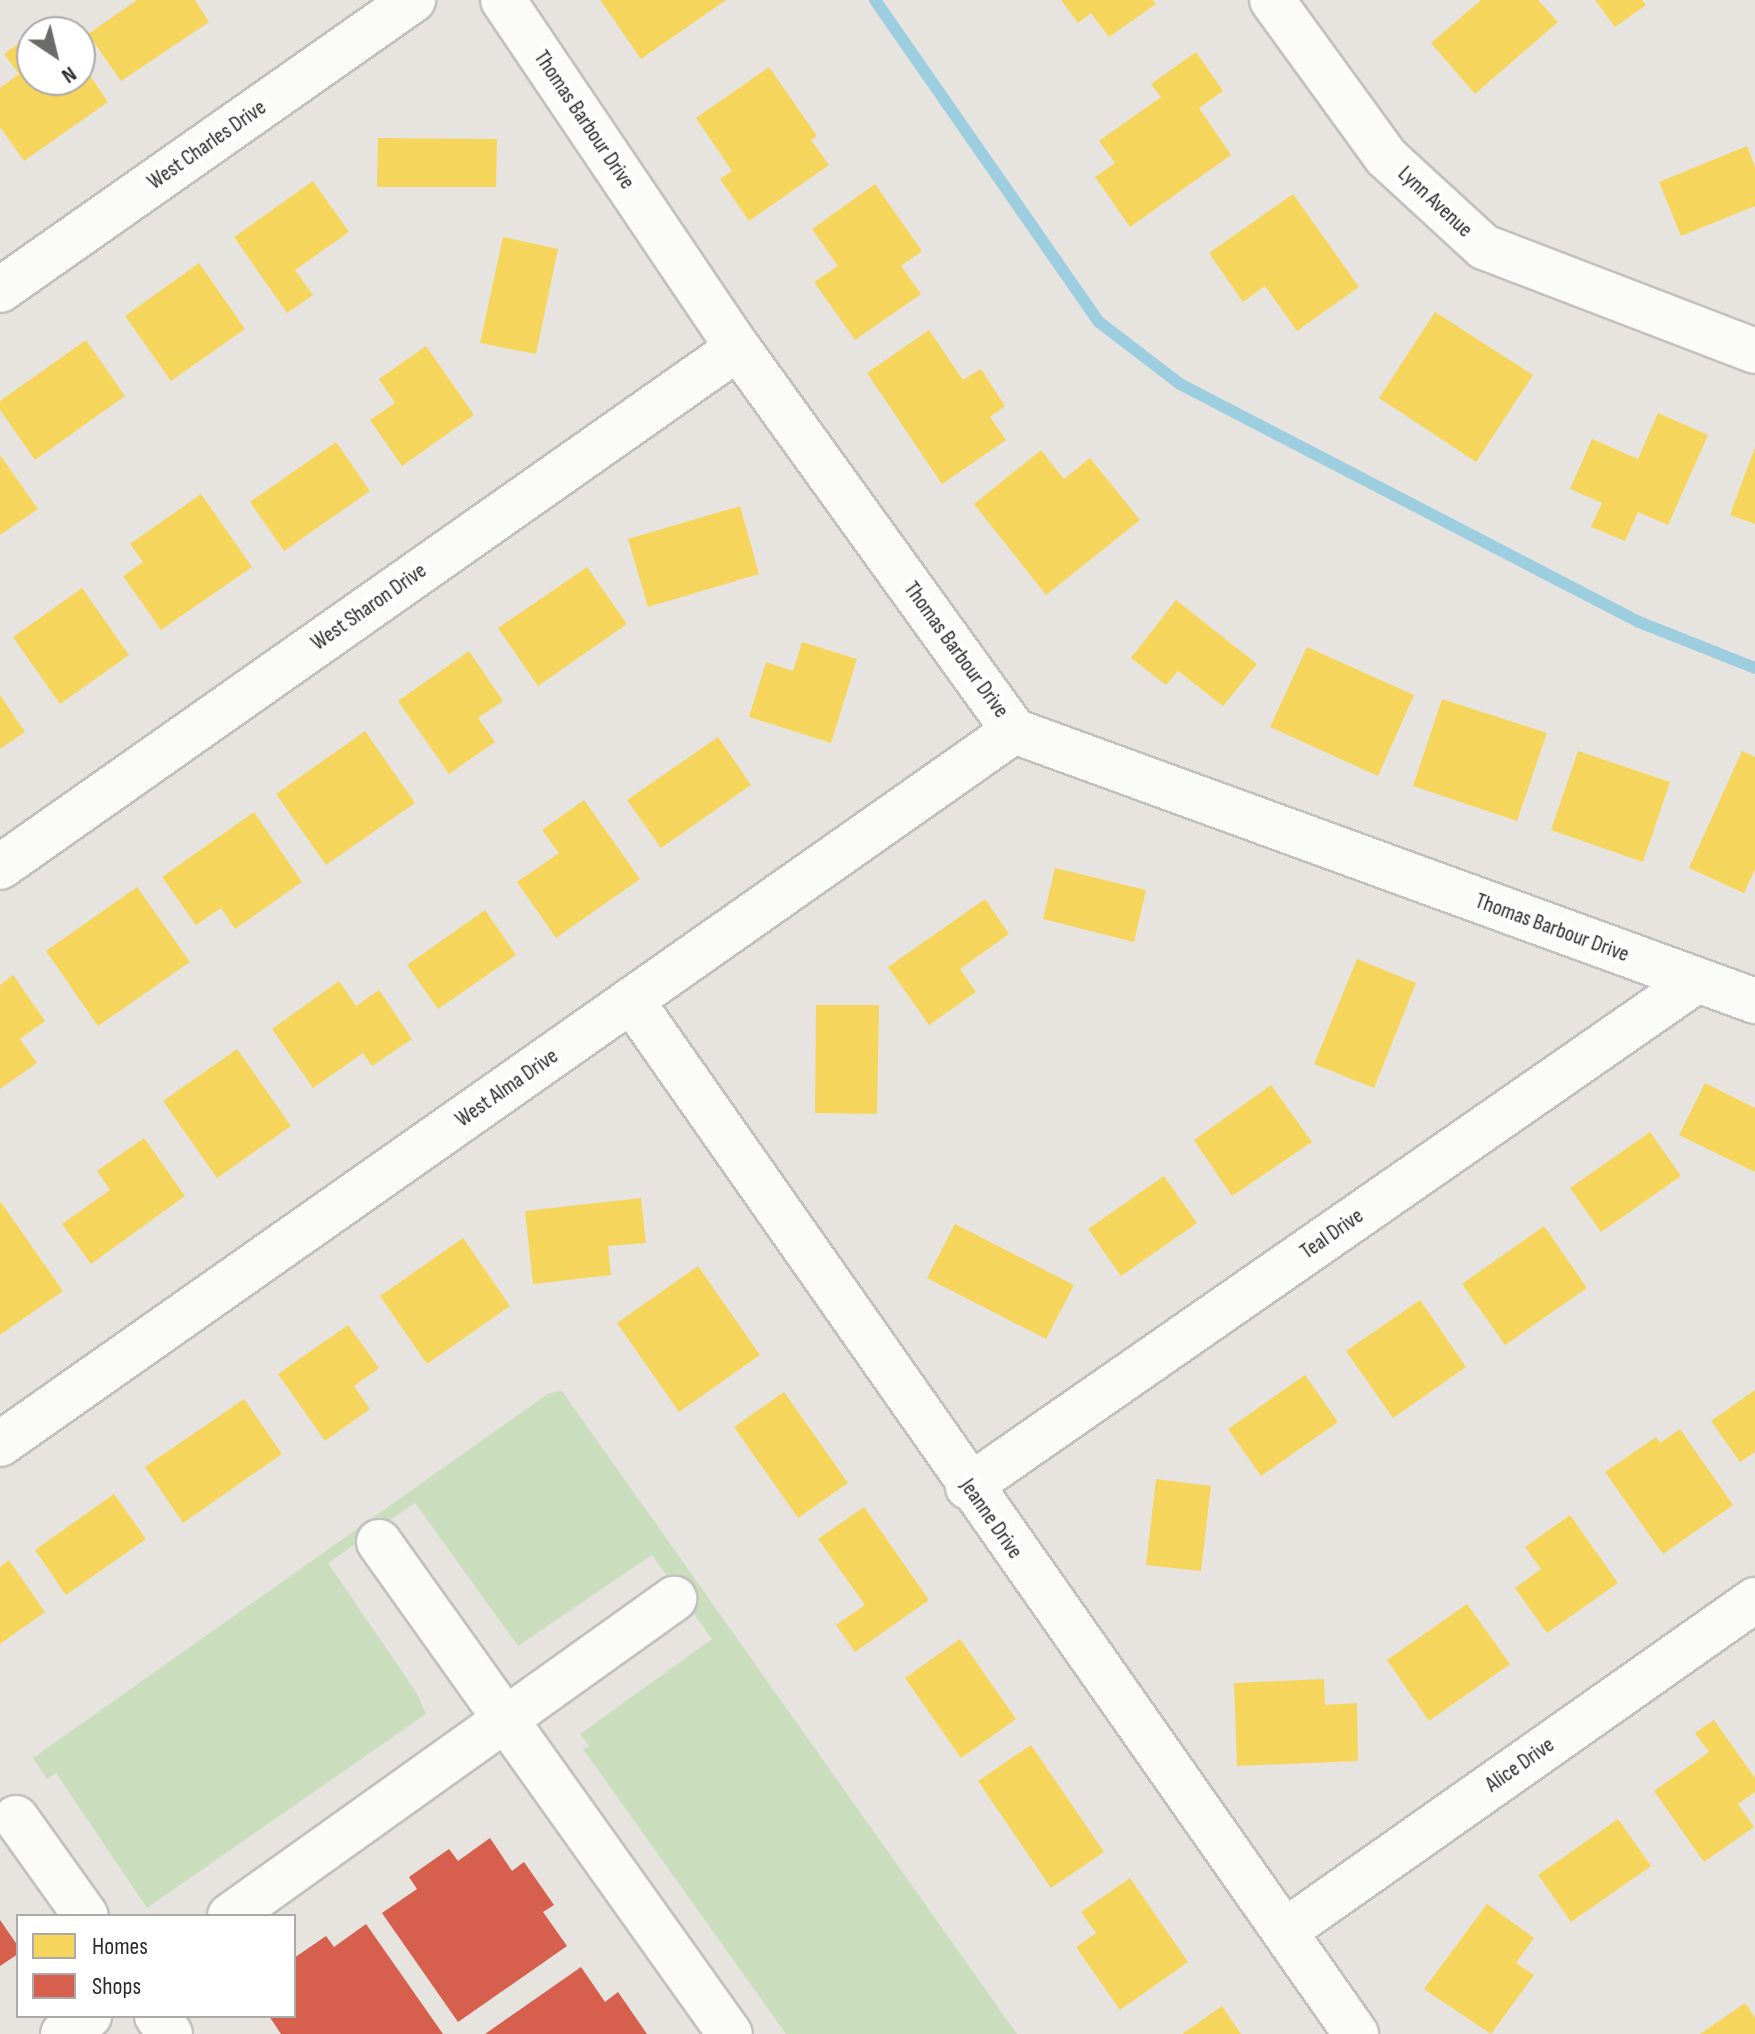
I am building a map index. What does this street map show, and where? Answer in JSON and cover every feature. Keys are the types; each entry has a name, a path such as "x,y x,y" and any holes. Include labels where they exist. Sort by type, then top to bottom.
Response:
{"street":[{"name":"West Charles Drive","path":"0,290 413,0"},
{"name":"Thomas Barbour Drive","path":"503,0 738,348 1014,731 1755,1001"},
{"name":"Lynn Avenue","path":"1285,5 1386,157 1484,247 1745,336"},
{"name":"West Sharon Drive","path":"0,867 738,348"},
{"name":"West Alma Drive","path":"0,1444 1014,731"},
{"name":"Teal Drive","path":"968,1487 1696,981"},
{"name":"Jeanne Drive","path":"631,1000 968,1487 1356,2034"},
{"path":"379,1542 508,1718 730,2034"},
{"path":"233,1914 674,1599"},
{"name":"Alice Drive","path":"1285,1931 1755,1600"},
{"path":"16,1818 85,1914"},
{"path":"63,2034 86,2018"}],"green space":[{"path":"562,1391 1017,2034 786,2034 583,1749 589,1746 580,1734 712,1639 652,1555 518,1646 415,1503 328,1563 416,1692 426,1714 147,1908 56,1773 47,1779 33,1758 549,1393"}],"building: Homes":[{"path":"137,0 195,0 209,22 121,81 96,45 96,28"},
{"path":"600,0 726,0 641,59"},
{"path":"1061,0 1153,0 1156,4 1109,37 1091,13 1078,23"},
{"path":"1481,0 1538,0 1558,22 1475,94 1431,43"},
{"path":"1595,0 1642,0 1646,5 1615,27"},
{"path":"16,45 16,70 4,54"},
{"path":"1196,52 1223,91 1199,108 1231,155 1130,227 1095,177 1115,163 1099,141 1161,97 1151,84"},
{"path":"769,67 817,136 811,140 829,165 749,221 720,179 732,171 696,118"},
{"path":"16,76 16,96 96,96 96,84 108,102 24,161 0,127 0,88"},
{"path":"378,138 497,139 496,187 377,187"},
{"path":"1747,146 1755,167 1755,206 1681,236 1659,182"},
{"path":"313,181 349,232 295,270 313,295 287,313 234,237"},
{"path":"875,184 922,251 901,266 921,294 855,340 814,282 838,266 812,229"},
{"path":"1293,194 1359,287 1297,331 1265,286 1243,302 1209,253"},
{"path":"503,237 558,249 536,354 480,343"},
{"path":"199,263 245,329 171,381 125,316"},
{"path":"1435,312 1533,375 1476,462 1379,398"},
{"path":"929,330 963,380 981,369 1005,406 990,417 1006,440 942,484 867,373"},
{"path":"86,340 125,396 35,460 0,410 0,401"},
{"path":"426,346 474,415 402,466 370,420 395,403 379,379"},
{"path":"1658,413 1708,435 1668,525 1638,512 1625,541 1591,527 1602,503 1570,489 1592,439 1638,459"},
{"path":"336,442 370,491 284,551 250,502"},
{"path":"1755,447 1755,524 1730,515"},
{"path":"1041,450 1064,479 1090,458 1140,520 1046,595 974,504"},
{"path":"0,455 38,509 0,535"},
{"path":"201,494 252,567 161,630 123,576 143,562 130,544"},
{"path":"740,506 759,574 648,607 628,539"},
{"path":"587,567 627,624 538,686 498,628"},
{"path":"82,588 129,655 60,704 13,637"},
{"path":"1176,600 1257,664 1223,706 1178,671 1166,685 1131,658"},
{"path":"802,642 857,659 831,743 749,717 766,662 793,671"},
{"path":"1307,647 1414,695 1378,776 1270,727"},
{"path":"469,651 503,701 478,718 495,742 449,774 398,701"},
{"path":"0,695 25,732 0,749"},
{"path":"1442,699 1547,733 1517,821 1413,786"},
{"path":"365,731 415,803 326,865 276,794"},
{"path":"718,737 751,785 661,848 627,800"},
{"path":"1578,751 1670,782 1643,862 1551,830"},
{"path":"1742,751 1755,757 1755,869 1744,893 1689,868"},
{"path":"584,800 640,879 556,938 517,882 559,853 542,830"},
{"path":"254,812 302,882 235,929 221,908 196,925 162,877"},
{"path":"1055,868 1146,890 1134,942 1043,919"},
{"path":"137,887 190,962 98,1026 46,951"},
{"path":"985,899 1009,934 960,969 976,992 929,1025 888,967"},
{"path":"485,910 516,955 438,1009 407,965"},
{"path":"1357,959 1416,983 1374,1088 1314,1064"},
{"path":"13,975 45,1021 20,1039 37,1063 0,1089 0,985"},
{"path":"339,981 356,1006 379,990 412,1039 372,1066 363,1053 313,1088 272,1029"},
{"path":"816,1005 879,1005 877,1114 815,1113"},
{"path":"237,1049 291,1126 217,1178 163,1101"},
{"path":"1705,1083 1755,1108 1755,1172 1679,1135"},
{"path":"1271,1085 1312,1142 1232,1196 1194,1140"},
{"path":"1650,1132 1681,1176 1601,1232 1570,1188"},
{"path":"144,1138 185,1196 91,1264 62,1224 110,1190 97,1171"},
{"path":"1164,1176 1197,1223 1121,1276 1088,1229"},
{"path":"641,1198 646,1243 608,1246 611,1275 533,1284 525,1211"},
{"path":"0,1201 63,1291 0,1335"},
{"path":"955,1224 1074,1285 1046,1339 927,1278"},
{"path":"1544,1226 1587,1288 1505,1345 1462,1284"},
{"path":"463,1238 510,1306 427,1364 380,1296"},
{"path":"698,1266 760,1355 679,1412 617,1323"},
{"path":"1420,1300 1466,1367 1393,1418 1346,1351"},
{"path":"348,1325 379,1368 354,1386 370,1409 325,1441 278,1374"},
{"path":"1305,1375 1338,1422 1261,1476 1228,1429"},
{"path":"1755,1390 1755,1452 1740,1462 1711,1421"},
{"path":"784,1392 848,1483 798,1518 734,1427"},
{"path":"244,1399 282,1454 183,1523 145,1467"},
{"path":"1680,1429 1733,1505 1663,1554 1605,1472 1656,1437 1660,1443"},
{"path":"1156,1479 1211,1486 1201,1571 1146,1565"},
{"path":"114,1494 146,1539 66,1595 35,1550"},
{"path":"864,1507 929,1600 855,1652 836,1625 865,1605 818,1539"},
{"path":"1570,1515 1618,1583 1547,1633 1515,1588 1541,1569 1525,1547"},
{"path":"9,1560 45,1612 0,1644 0,1567"},
{"path":"1467,1604 1510,1664 1429,1721 1387,1660"},
{"path":"960,1639 1016,1719 961,1758 905,1678"},
{"path":"1324,1679 1325,1705 1357,1703 1358,1761 1237,1766 1234,1683"},
{"path":"1714,1720 1755,1778 1755,1792 1738,1804 1754,1827 1704,1862 1654,1791 1709,1752 1695,1733"},
{"path":"1031,1745 1104,1852 1051,1888 978,1781"},
{"path":"1618,1819 1651,1866 1571,1922 1538,1875"},
{"path":"1130,1878 1188,1962 1120,2010 1076,1947 1096,1933 1081,1912"},
{"path":"1487,1904 1534,1938 1516,1963 1534,1975 1491,2034 1424,1989"},
{"path":"1745,2003 1755,2018 1755,2034 1700,2034"},
{"path":"1222,2006 1241,2034 1182,2034"}],"building: Shops":[{"path":"490,1838 512,1871 524,1862 554,1905 543,1912 567,1946 458,2022 382,1913 417,1889 409,1877 449,1849 458,1861"},
{"path":"0,1920 16,1943 16,1955 0,1966"},
{"path":"366,1924 443,2034 281,2034 270,2018 296,2018 296,1957 326,1936 334,1947"},
{"path":"581,1967 605,2002 618,1992 647,2034 485,2034"}],"waterway":[{"path":"875,0 1099,322 1180,384 1639,622 1755,668"}]}
